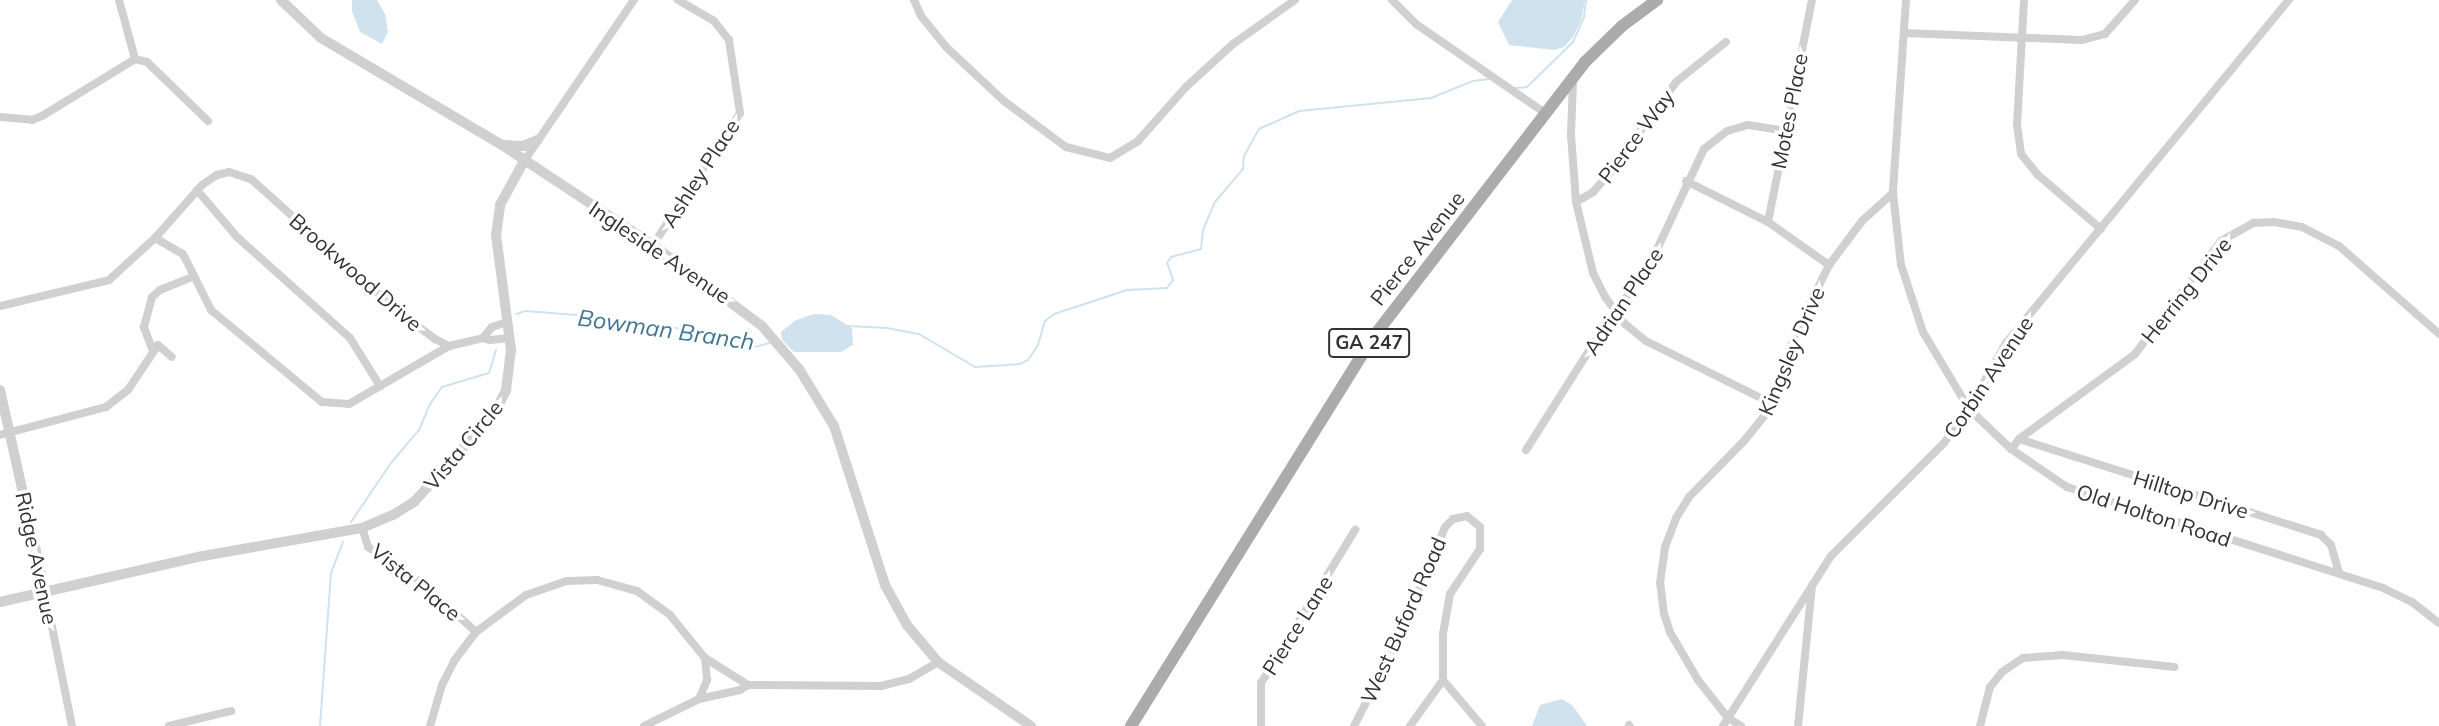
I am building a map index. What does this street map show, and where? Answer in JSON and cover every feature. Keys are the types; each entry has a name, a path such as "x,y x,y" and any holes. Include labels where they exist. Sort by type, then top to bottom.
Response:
{"main road":[{"name":"Pierce Avenue","path":"1131,726 1350,370 1577,73 1612,35 1657,0"}],"street":[{"path":"119,0 135,59"},
{"name":"Ingleside Avenue","path":"281,0 321,38 502,145 653,245 754,319 799,369 837,434 885,585 907,625 937,663 1031,726"},
{"name":"Vista Circle","path":"0,602 203,556 362,528 393,516 414,502 495,412 510,376 509,338 499,268 497,219 505,194 524,161 634,0"},
{"name":"Ashley Place","path":"653,245 740,113 729,40 714,21 678,0"},
{"path":"914,0 921,16 946,47 1004,101 1066,147 1110,158 1138,141 1186,87 1233,44 1295,0"},
{"path":"1392,0 1416,24 1545,113"},
{"name":"Motes Place","path":"1768,222 1812,0"},
{"name":"Old Holton Road","path":"1906,0 1893,193 1901,265 1929,345 1969,409 2011,449 2049,476 2089,496 2339,573 2412,602 2439,623"},
{"path":"2024,0 2017,125 2021,154 2046,182 2101,229"},
{"path":"1905,33 2067,42 2093,38 2113,27 2135,0"},
{"name":"Corbin Avenue","path":"1726,722 1831,556 1944,443 1969,409 2006,343 2289,0"},
{"name":"Pierce Way","path":"1576,202 1593,192 1610,173 1676,82 1727,42"},
{"path":"0,117 32,120 42,116 135,59 147,62 208,121"},
{"path":"1577,73 1571,90 1576,202 1593,273 1625,324 1665,352 1770,403"},
{"name":"Adrian Place","path":"1526,450 1590,349 1651,262 1686,181 1704,149 1727,131 1748,125 1784,131"},
{"path":"502,145 514,148 538,140"},
{"name":"Brookwood Drive","path":"197,190 217,174 239,173 258,185 419,330 449,346"},
{"path":"1686,181 1768,222 1829,265"},
{"path":"0,306 109,280 155,238 197,190 237,237 350,338 380,386"},
{"name":"Kingsley Drive","path":"1741,726 1726,722 1683,659 1670,632 1661,598 1663,557 1676,518 1689,497 1758,426 1770,403 1797,330 1829,265 1862,221 1893,193"},
{"name":"Herring Drive","path":"2011,449 2019,439 2135,354 2221,241 2254,223 2274,222 2302,227 2339,246 2439,334"},
{"path":"155,238 183,254 200,294 211,310 322,402 349,404 449,346 483,338 509,338"},
{"path":"153,351 144,327 152,298 160,290 194,276"},
{"path":"483,338 492,327 507,322"},
{"path":"4,434 106,408 128,390 159,345 172,357"},
{"name":"Ridge Avenue","path":"0,390 4,434 44,592 72,726"},
{"name":"Hilltop Drive","path":"2019,439 2321,535 2331,545 2339,573"},
{"name":"West Buford Road","path":"1354,726 1394,648 1445,527 1456,518 1467,516 1474,519 1480,527 1482,541 1475,557 1450,594 1443,634 1443,680"},
{"name":"Vista Place","path":"362,528 368,547 421,582 476,632"},
{"name":"Pierce Lane","path":"1261,726 1261,683 1355,530"},
{"path":"430,726 442,685 454,661 476,632 503,610 548,586 567,581 597,580 624,586 653,600 670,615 705,658 748,685 881,686 909,679 937,663"},
{"path":"1798,726 1812,586"},
{"path":"1980,726 1990,687 2003,672 2023,659 2063,655 2174,667"},
{"path":"699,699 707,680 705,658"},
{"path":"1410,726 1443,680 1482,726"},
{"path":"644,726 699,699 740,690 748,685"},
{"path":"169,726 231,711"}],"water":[{"path":"352,0 377,0 385,14 388,32 382,44 360,32 352,11"},
{"path":"1512,0 1585,0 1581,21 1573,37 1564,47 1555,50 1509,45 1498,22"},
{"path":"814,314 831,315 852,328 853,345 841,352 794,352 782,340 781,332 796,320"},
{"path":"1562,699 1573,706 1587,726 1532,726 1540,705"}],"waterway":[{"name":"Bowman Branch","path":"1514,88 1527,87 1573,42 1584,17 1586,0"},
{"name":"Bowman Branch","path":"849,326 887,328 919,334 975,367 1020,364 1028,360 1038,345 1045,321 1054,314 1127,290 1167,288 1173,280 1167,263 1171,257 1201,249 1203,230 1215,202 1243,169 1244,156 1259,129 1299,111 1431,98 1473,81 1489,79"},
{"name":"Bowman Branch","path":"516,314 525,311 616,318 688,330 755,347 772,342"},
{"name":"Bowman Branch","path":"351,522 391,463 419,430 430,404 442,387 489,373 496,350"},
{"name":"Bowman Branch","path":"320,726 331,573 343,541"}]}
